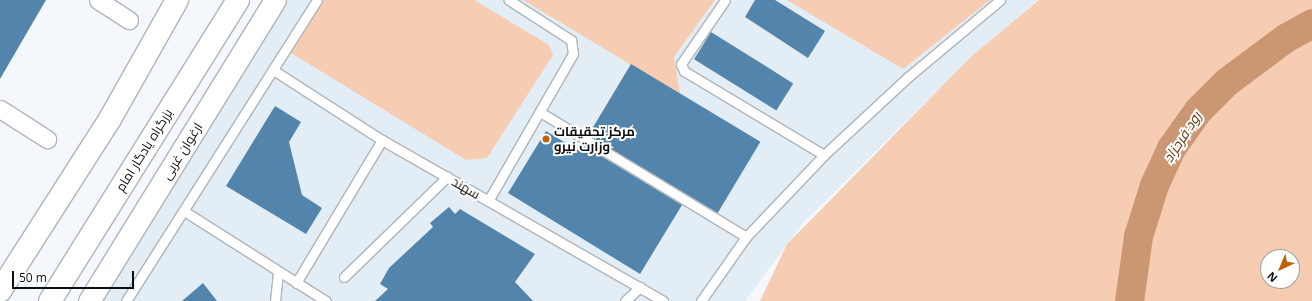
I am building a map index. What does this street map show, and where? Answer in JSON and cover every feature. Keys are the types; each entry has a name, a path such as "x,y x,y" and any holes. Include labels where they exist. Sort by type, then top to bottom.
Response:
{"highway":[{"path":"0,291 110,119 177,0"},
{"name":"بزرگراه یادگار امام","path":"50,301 238,0"}],"street":[{"path":"98,0 129,20"},
{"name":"ارغوان غربی","path":"89,301 276,0"},
{"path":"0,109 47,139"}],"lane":[{"path":"126,301 317,0"},
{"path":"488,201 573,54 571,40 509,0"},
{"path":"725,0 681,64 684,71 824,155"},
{"path":"701,301 746,237 824,155 908,77 1000,0"},
{"name":"سهند","path":"272,70 382,140 663,301"},
{"path":"540,112 746,237"},
{"path":"296,283 382,140"},
{"path":"344,277 447,177"},
{"path":"184,211 278,273 326,301"},
{"path":"275,301 278,273"},
{"path":"625,301 640,287"}],"shaded area":[{"name":"مرکز تحقیقات وزارت نیرو","path":"287,0 1038,0 978,51 804,222 745,301 103,301"},
{"path":"322,0 474,0 549,45 553,55 487,158 466,160 291,53"},
{"path":"523,0 715,0 674,57 680,94"},
{"path":"787,0 990,0 903,69"},
{"path":"1039,0 1312,0 1312,301 760,301 787,244 973,55"}],"building":[{"path":"0,0 46,0 0,79"},
{"path":"755,0 775,0 825,31 808,58 745,17"},
{"path":"711,32 793,83 776,111 694,59"},
{"path":"631,64 760,142 718,213 588,135"},
{"path":"275,106 301,122 289,142 302,195 322,208 306,234 226,186"},
{"path":"546,131 577,150 581,144 682,205 640,274 508,193"},
{"path":"449,207 455,214 460,209 535,254 515,282 533,301 375,301 388,289 380,284 389,268 433,227 430,223"},
{"path":"203,283 217,301 182,301"}],"waterway":[{"name":"رود فرحزاد","path":"1129,301 1138,236 1154,185 1171,148 1198,110 1226,82 1285,38 1312,23"}],"place":[{"name":"مرکز تحقیقات وزارت نیرو","path":"546,139"}]}
